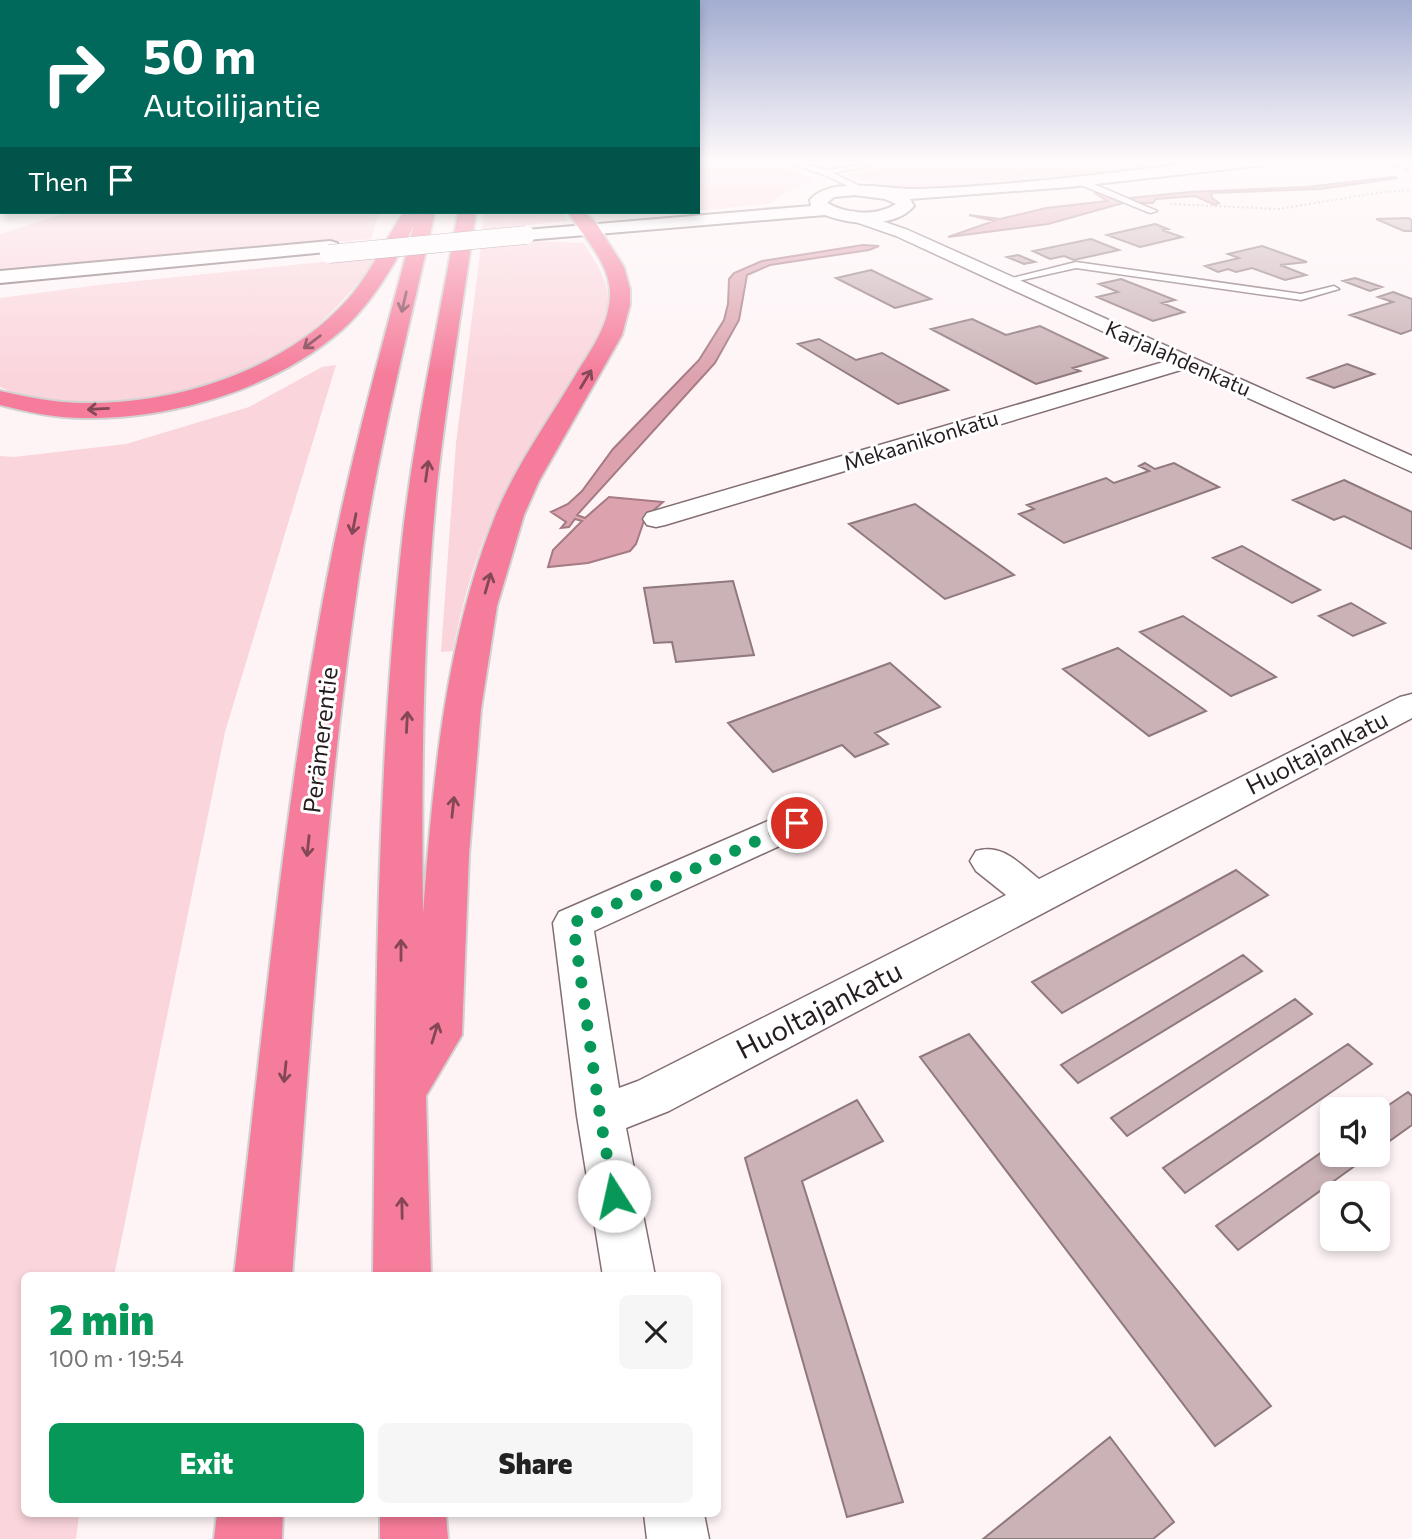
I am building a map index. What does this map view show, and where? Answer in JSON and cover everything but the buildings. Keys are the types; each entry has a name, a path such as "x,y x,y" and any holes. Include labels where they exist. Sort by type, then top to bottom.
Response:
{"highway":[{"path":"0,398 25,405 79,410 144,405 215,389 271,368 301,349 348,311 389,258 402,232"},
{"name":"Perämerentie","path":"263,1272 317,763 342,581 367,458 421,232"},
{"path":"402,1272 402,824 419,523 464,232"},
{"path":"401,1091 438,1035 448,854 463,709 481,606 510,514 525,481 611,335 620,305 620,289 614,267 591,232"},
{"path":"248,1539 250,1517"},
{"path":"413,1517 414,1539"}],"main road":[{"path":"0,277 524,232"},
{"path":"0,285 330,250"}],"street":[{"name":"Karjalahdenkatu","path":"899,232 1412,465"},
{"name":"Karjalahdenkatu","path":"917,232 944,252"},
{"name":"Mekaanikonkatu","path":"656,519 1186,362"},
{"name":"Huoltajankatu","path":"600,1116 653,1096 1412,704"},
{"path":"628,1272 600,1116 573,923 797,823"},
{"path":"989,861 1036,898"},
{"path":"674,1517 678,1539"}],"lane":[{"path":"1005,281 1076,265 1301,297 1334,289"}],"shaded area":[{"path":"7,232 373,232 371,239 0,272 0,234"},
{"path":"963,232 988,232 948,237"},
{"path":"532,241 584,243 600,271 608,302 596,341 584,364 516,470 494,514 463,604 453,651 441,652 456,443 481,246"},
{"path":"863,245 879,246 869,250 770,265 747,275 739,320 715,363 577,515 585,518 609,497 663,502 645,518 636,544 630,551 588,563 548,567 553,550 582,521 575,519 569,527 561,528 566,522 551,512 568,504 582,491 613,449 699,360 724,320 729,279 734,273 762,261"},
{"path":"379,256 336,308 299,341 257,367 223,380 145,399 104,403 66,403 30,398 0,387 0,298 98,285"},
{"path":"336,365 225,732 115,1272 21,1272 21,1517 79,1517 76,1539 0,1539 0,456 14,457 126,444 249,407 322,367"}],"route":[{"path":"614,1196 573,923 797,823"}]}
